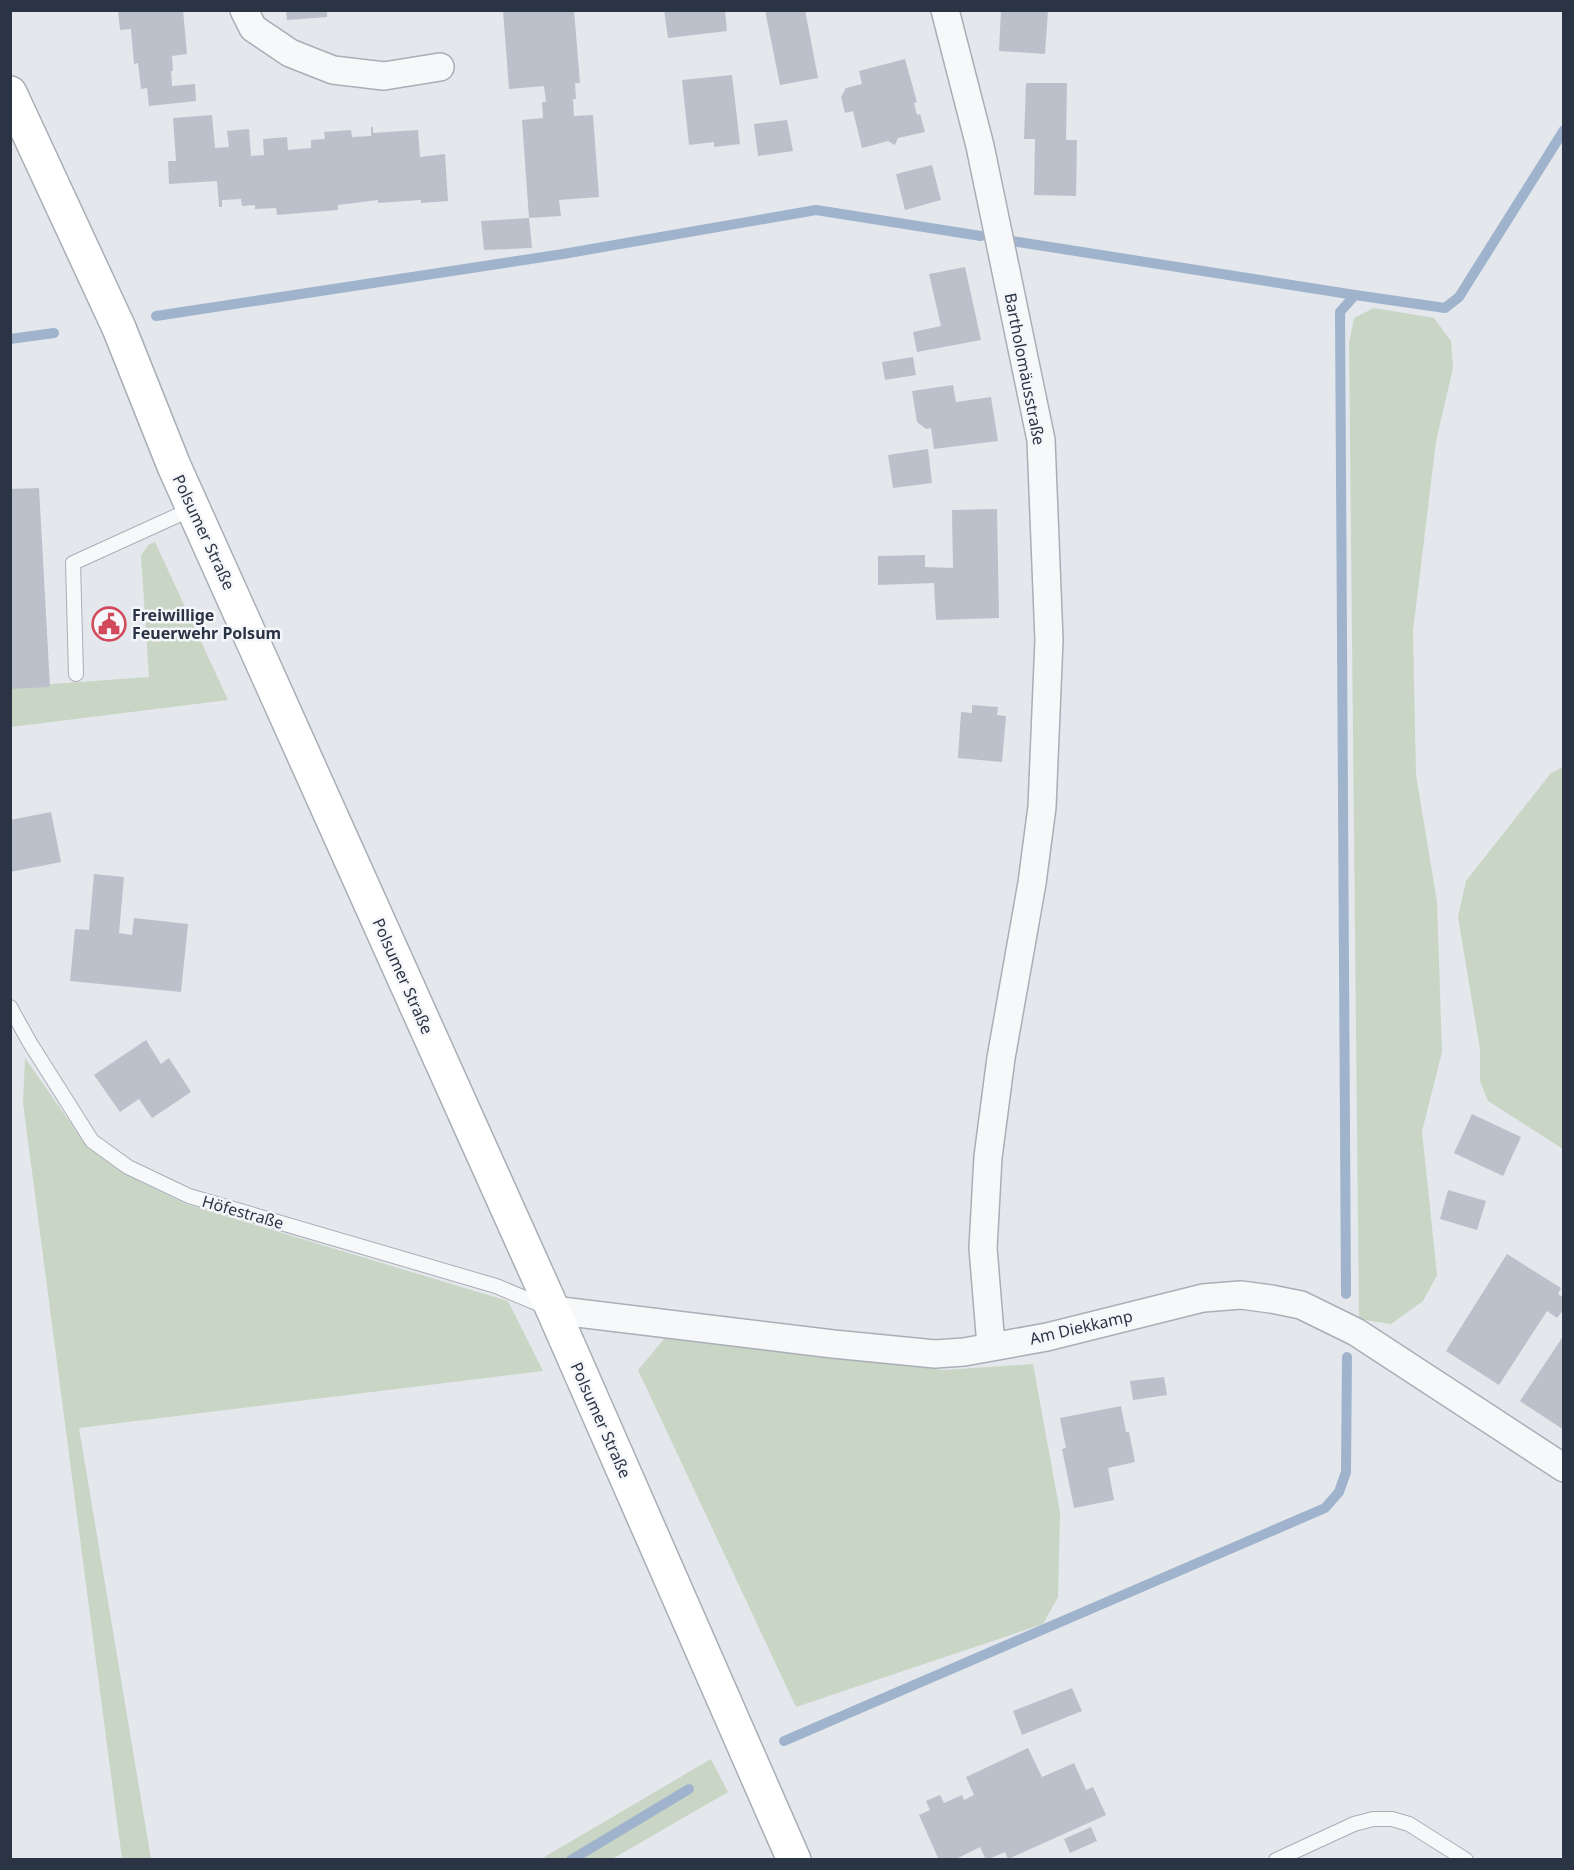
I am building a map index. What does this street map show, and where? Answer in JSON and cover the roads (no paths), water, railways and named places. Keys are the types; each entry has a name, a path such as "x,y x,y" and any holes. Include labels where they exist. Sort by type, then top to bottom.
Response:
{"main road":[{"name":"Polsumer Straße","path":"10,93 119,328 174,466 553,1310 794,1860"}],"street":[{"path":"244,10 253,28 272,41 290,53 333,70 384,76 440,67"},
{"name":"Bartholomäusstraße","path":"945,10 980,146 1041,440 1049,640 1042,807 1032,883 1001,1058 988,1157 983,1248 991,1346"},
{"name":"Am Diekkamp","path":"553,1310 935,1354 964,1352 1047,1337 1203,1298 1241,1295 1301,1305 1356,1332 1563,1468"}],"lane":[{"path":"76,674 73,563 194,508"},
{"name":"Höfestraße","path":"10,1007 92,1141 128,1167 189,1196 496,1286 553,1310"},
{"path":"1276,1860 1354,1824 1373,1819 1392,1819 1409,1824 1466,1860"}],"waterway":[{"path":"1346,1294 1340,312 1355,295 1445,308 1459,297 1564,130"},
{"path":"156,316 563,254 816,210 981,236"},
{"path":"1012,241 1355,295"},
{"path":"10,339 54,333"},
{"path":"784,1741 1325,1508 1339,1492 1346,1472 1347,1357"},
{"path":"571,1860 689,1789"}],"place":[{"name":"Freiwillige Feuerwehr Polsum","path":"109,624"}]}
